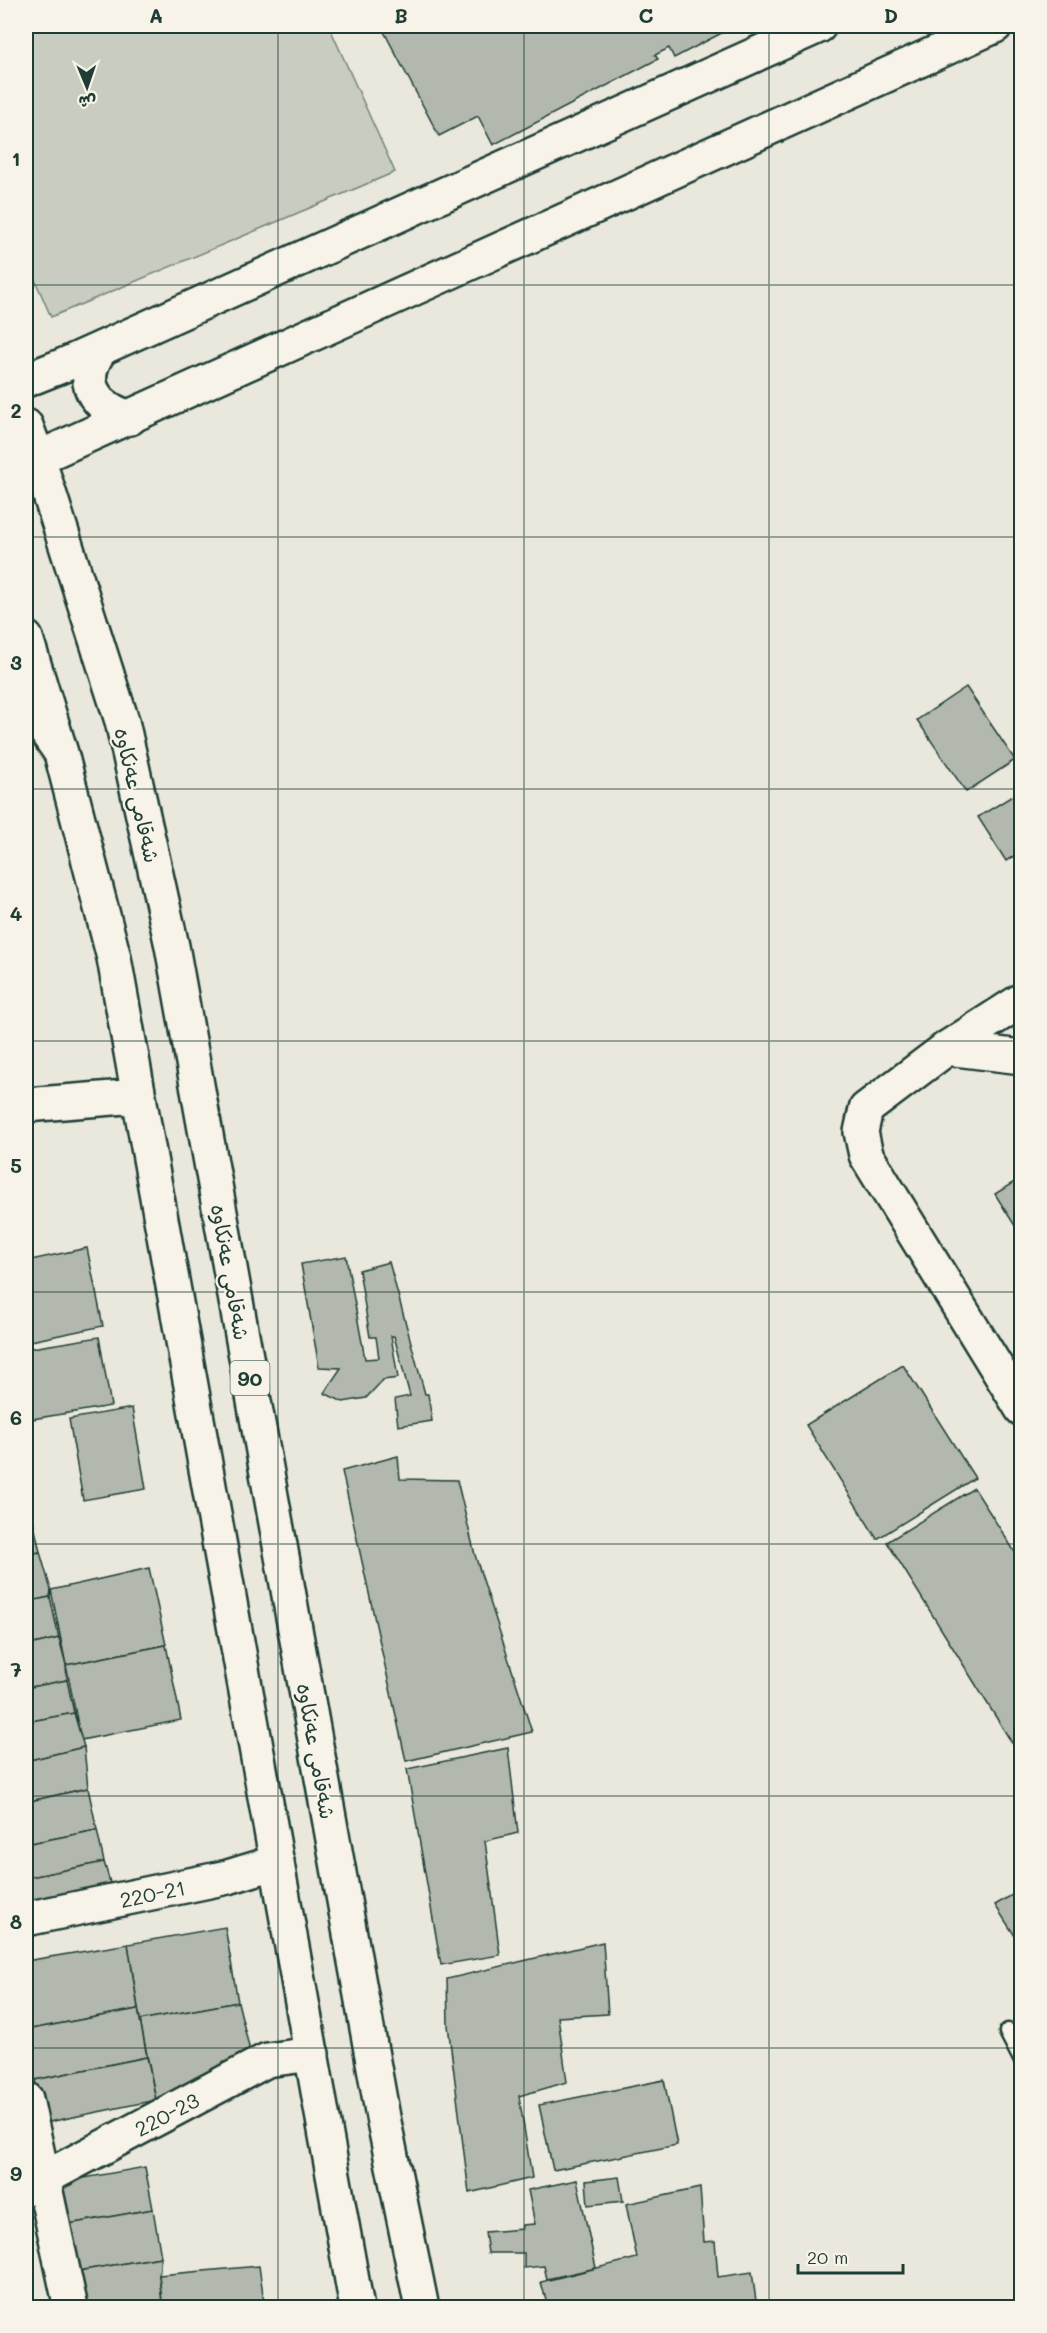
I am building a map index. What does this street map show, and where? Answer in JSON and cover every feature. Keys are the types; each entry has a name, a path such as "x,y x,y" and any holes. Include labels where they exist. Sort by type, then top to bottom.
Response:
{"main road":[{"path":"26,380 101,349 819,26"},
{"path":"38,458 995,26"},
{"path":"101,349 94,358 89,371 94,395 102,406 113,413 130,418"},
{"name":"شەقامی عەنکاوە","path":"26,426 122,721 172,946 383,2117 422,2307"},
{"path":"26,638 61,753 114,958 357,2307"},
{"path":"26,711 41,724 61,753"},
{"path":"1022,1000 947,1048 866,1109 861,1132 866,1155 1022,1410"},
{"path":"947,1048 1022,1057"},
{"path":"26,1106 138,1096"},
{"name":"220-21","path":"26,1919 228,1877 277,1862"},
{"name":"220-23","path":"34,2184 267,2060 312,2054"},
{"path":"26,2099 34,2184 71,2307"}],"lane":[{"path":"1008,2032 1022,2059"}],"shaded area":[{"path":"29,26 329,26 395,172 51,317 26,259 26,35"}],"building":[{"path":"381,26 735,26 674,58 669,48 655,55 658,59 493,145 478,116 439,136"},
{"path":"966,687 1015,760 966,792 917,720"},
{"path":"1022,790 1022,851 1006,861 978,817"},
{"path":"1022,1177 1022,1237 995,1194"},
{"path":"87,1248 103,1326 26,1342 26,1261"},
{"path":"346,1256 365,1359 379,1358 376,1337 370,1337 359,1270 389,1262 425,1394 428,1394 432,1421 398,1426 395,1399 410,1396 394,1336 391,1336 398,1378 383,1380 366,1398 343,1402 324,1393 341,1368 319,1367 301,1264"},
{"path":"99,1337 111,1406 26,1420 26,1349"},
{"path":"903,1365 975,1478 877,1539 806,1425"},
{"path":"132,1408 146,1489 83,1500 69,1419"},
{"path":"398,1456 400,1479 457,1480 475,1555 532,1732 406,1761 342,1471"},
{"path":"974,1488 1022,1563 1022,1738 1012,1743 887,1542"},
{"path":"31,1511 40,1552 26,1555 26,1512"},
{"path":"40,1552 51,1590 50,1597 26,1602 26,1555"},
{"path":"149,1568 166,1645 66,1665 51,1590"},
{"path":"50,1597 59,1638 26,1646 26,1602"},
{"path":"59,1638 66,1665 67,1680 26,1688 26,1646"},
{"path":"166,1645 181,1720 81,1740 66,1665"},
{"path":"67,1680 74,1713 26,1722 26,1688"},
{"path":"74,1713 84,1747 26,1761 26,1722"},
{"path":"84,1747 88,1788 26,1802 26,1761"},
{"path":"508,1748 518,1833 485,1841 500,1955 441,1965 407,1769"},
{"path":"88,1788 97,1830 26,1844 26,1802"},
{"path":"97,1830 104,1862 26,1878 26,1844"},
{"path":"104,1862 114,1896 26,1914 26,1878"},
{"path":"1022,1889 1022,1947 995,1905"},
{"path":"225,1927 238,2002 140,2020 128,1944"},
{"path":"603,1942 608,2014 558,2017 567,2082 519,2096 532,2178 469,2193 448,2025 447,1979"},
{"path":"128,1944 138,2009 26,2030 26,1961"},
{"path":"238,2002 251,2055 156,2100 140,2020"},
{"path":"138,2009 147,2057 35,2080 26,2030"},
{"path":"147,2057 156,2100 44,2123 35,2080"},
{"path":"664,2080 677,2145 553,2170 539,2105"},
{"path":"145,2167 153,2209 69,2224 62,2182"},
{"path":"619,2177 623,2201 588,2205 586,2181"},
{"path":"577,2180 596,2268 547,2279 544,2266 524,2268 524,2253 488,2253 485,2232 522,2229 522,2225 535,2224 528,2190"},
{"path":"700,2188 704,2242 715,2241 718,2277 752,2272 757,2308 548,2308 541,2282 637,2258 626,2204"},
{"path":"153,2209 161,2257 78,2271 69,2224"},
{"path":"161,2257 159,2275 162,2302 117,2308 85,2308 78,2271"},
{"path":"259,2266 265,2308 163,2308 159,2275"},
{"path":"162,2302 163,2308 117,2308"}]}
